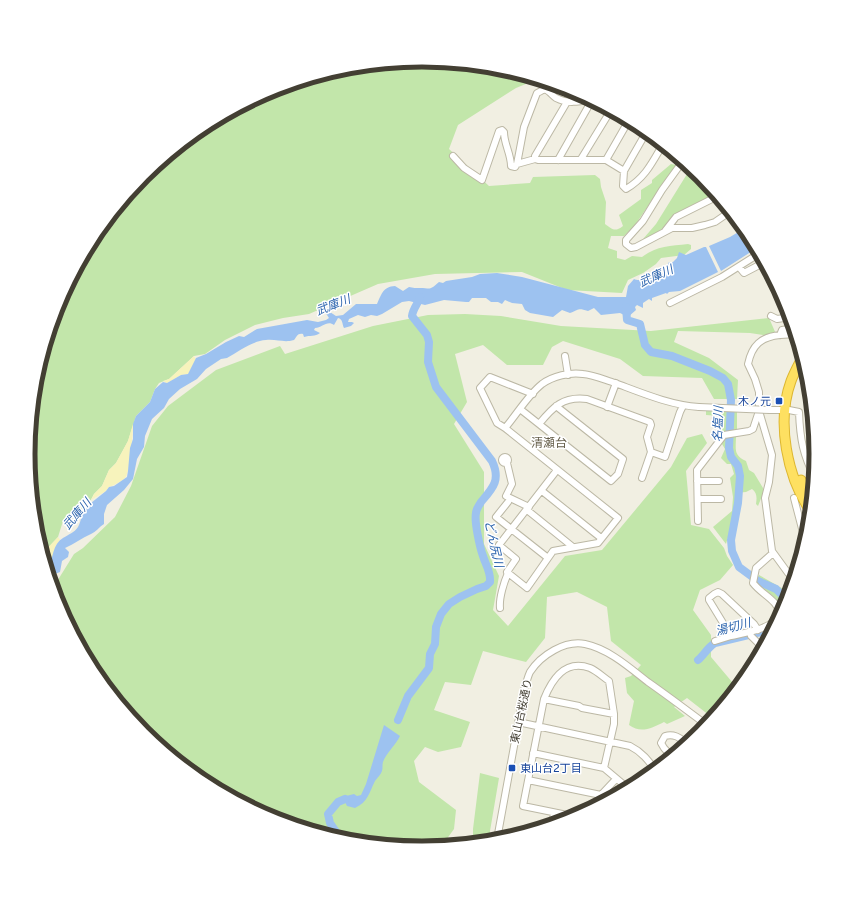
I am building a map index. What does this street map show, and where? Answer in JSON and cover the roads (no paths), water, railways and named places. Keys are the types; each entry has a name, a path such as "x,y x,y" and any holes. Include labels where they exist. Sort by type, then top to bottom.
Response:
{"highway":[{"path":"799,364 791,381 785,434 787,451 798,489 807,505"},
{"path":"801,369 787,410 792,455 798,473 808,492"}],"street":[{"path":"517,164 524,127 537,94 546,90 558,99 567,102 582,101"},
{"path":"535,159 535,156 567,102"},
{"path":"558,160 589,104"},
{"path":"581,159 608,115"},
{"path":"606,160 626,125"},
{"path":"453,156 464,168 482,180 499,131 502,130 504,132 504,138 511,158 511,166 515,167 517,164 535,159 606,160 624,171"},
{"path":"644,136 624,171 623,186 626,190 645,175 660,148"},
{"path":"680,165 662,190 643,221 626,240 626,244 631,248 636,247 672,228 692,228 705,225 715,222 726,214"},
{"path":"663,233 676,217 713,198"},
{"path":"670,303 722,277 755,256"},
{"path":"739,267 744,273 760,265"},
{"path":"771,316 777,319 785,318"},
{"path":"780,335 782,330 789,329"},
{"path":"698,521 697,470 724,435 736,434 753,429 759,411 760,392 756,379 748,364 757,343 769,337 790,334"},
{"path":"565,356 568,374"},
{"path":"505,428 532,394 543,384 568,374 584,374 616,383 683,406 787,410 799,412 800,434 804,455 810,467"},
{"path":"508,573 527,588 553,551 598,543 618,518 497,423 489,410 480,388 490,377 532,394"},
{"path":"607,407 616,383"},
{"path":"539,424 552,408 564,401 576,398 587,399 650,422 651,425 647,437 651,452 642,478"},
{"path":"520,409 611,482 618,474 622,459 556,406"},
{"path":"651,452 665,457 683,406"},
{"path":"759,411 772,455 769,482 765,498 773,553 790,575"},
{"path":"507,463 512,484 506,496 528,509 573,547"},
{"path":"500,608 499,603 503,584 508,573 507,572 516,559 499,545 557,470"},
{"path":"697,481 719,481"},
{"path":"542,491 601,538"},
{"path":"794,498 803,531"},
{"path":"698,499 722,499"},
{"path":"508,502 496,517 548,558"},
{"path":"773,553 756,568 753,583 772,599 778,609"},
{"path":"731,636 709,600 709,598 718,592 754,624 758,630"},
{"path":"715,641 765,628 771,624"},
{"path":"750,632 751,636 760,645"},
{"name":"東山台桜通り","path":"498,834 525,686 530,672 539,661 549,653 565,646 584,644 597,648 625,665 703,722"},
{"path":"566,815 523,806 544,699 550,684 562,671 580,666 590,668 609,681 614,714 604,768"},
{"path":"544,699 614,714"},
{"path":"518,722 630,746 645,756 652,766"},
{"path":"669,753 661,743 666,736 677,736 684,741"},
{"path":"533,753 604,768 624,785"},
{"path":"528,780 601,795 616,779"},
{"path":"553,819 554,812"}],"water":[{"path":"739,231 752,251 721,271 709,246"},
{"name":"武庫川","path":"706,247 718,272 680,291 669,292 667,294 666,293 652,298 652,301 649,299 643,303 643,308 637,305 635,307 636,310 628,317 620,313 601,315 594,308 588,311 579,309 570,313 562,310 553,317 530,313 525,310 522,304 512,303 505,300 502,304 498,302 491,302 486,298 472,298 469,302 444,300 425,305 409,301 402,302 377,316 371,315 365,317 358,315 349,319 348,322 354,323 351,326 344,328 342,321 338,318 334,325 329,323 315,328 314,330 320,333 316,335 304,337 303,334 299,334 294,340 290,341 270,340 256,342 227,358 221,359 206,369 197,379 180,389 169,399 164,408 152,419 145,436 144,447 137,459 133,479 124,490 107,505 104,514 104,524 93,533 65,548 69,552 68,557 62,561 60,572 55,574 55,577 51,564 57,544 76,529 86,507 109,487 114,486 127,477 130,448 133,439 133,424 136,416 150,402 155,389 163,382 167,383 181,375 188,374 196,358 226,342 239,336 244,337 257,329 307,320 318,322 326,320 329,318 325,312 327,310 336,316 343,315 356,304 377,304 383,291 391,287 395,286 403,291 409,287 430,288 439,282 443,283 446,281 472,277 480,274 497,273 522,277 598,297 626,297 628,286 634,279 647,279 660,273 665,273 665,271 662,270 669,262 673,262 677,258 679,252 686,255"},
{"path":"384,725 400,736 384,759 381,773 363,803 355,808 347,806 345,802 346,796 354,794 357,796 361,795 366,784"}],"waterway":[{"name":"どん尻川","path":"398,720 408,696 429,668 430,654 435,644 436,627 441,614 449,604 460,597 486,586 490,582 489,572 479,541 476,512 481,502 492,488 496,479 495,468 492,461 436,387 428,362 429,342 427,335 412,316 420,297"},
{"name":"名塩川","path":"626,307 627,320 640,324 645,345 651,352 672,356 710,371 723,378 728,384 731,400 729,448 731,457 738,466 740,476 738,503 731,540 732,551 739,567 758,581 776,589 783,596"},
{"name":"湯切川","path":"698,660 715,643 768,629"},
{"name":"どん尻川","path":"337,832 330,823 328,814 338,802 345,799"}],"place":[{"name":"木ノ元","path":"779,401"},
{"name":"東山台2丁目","path":"512,768"}],"district":[{"name":"清瀬台","path":"549,443"}]}
